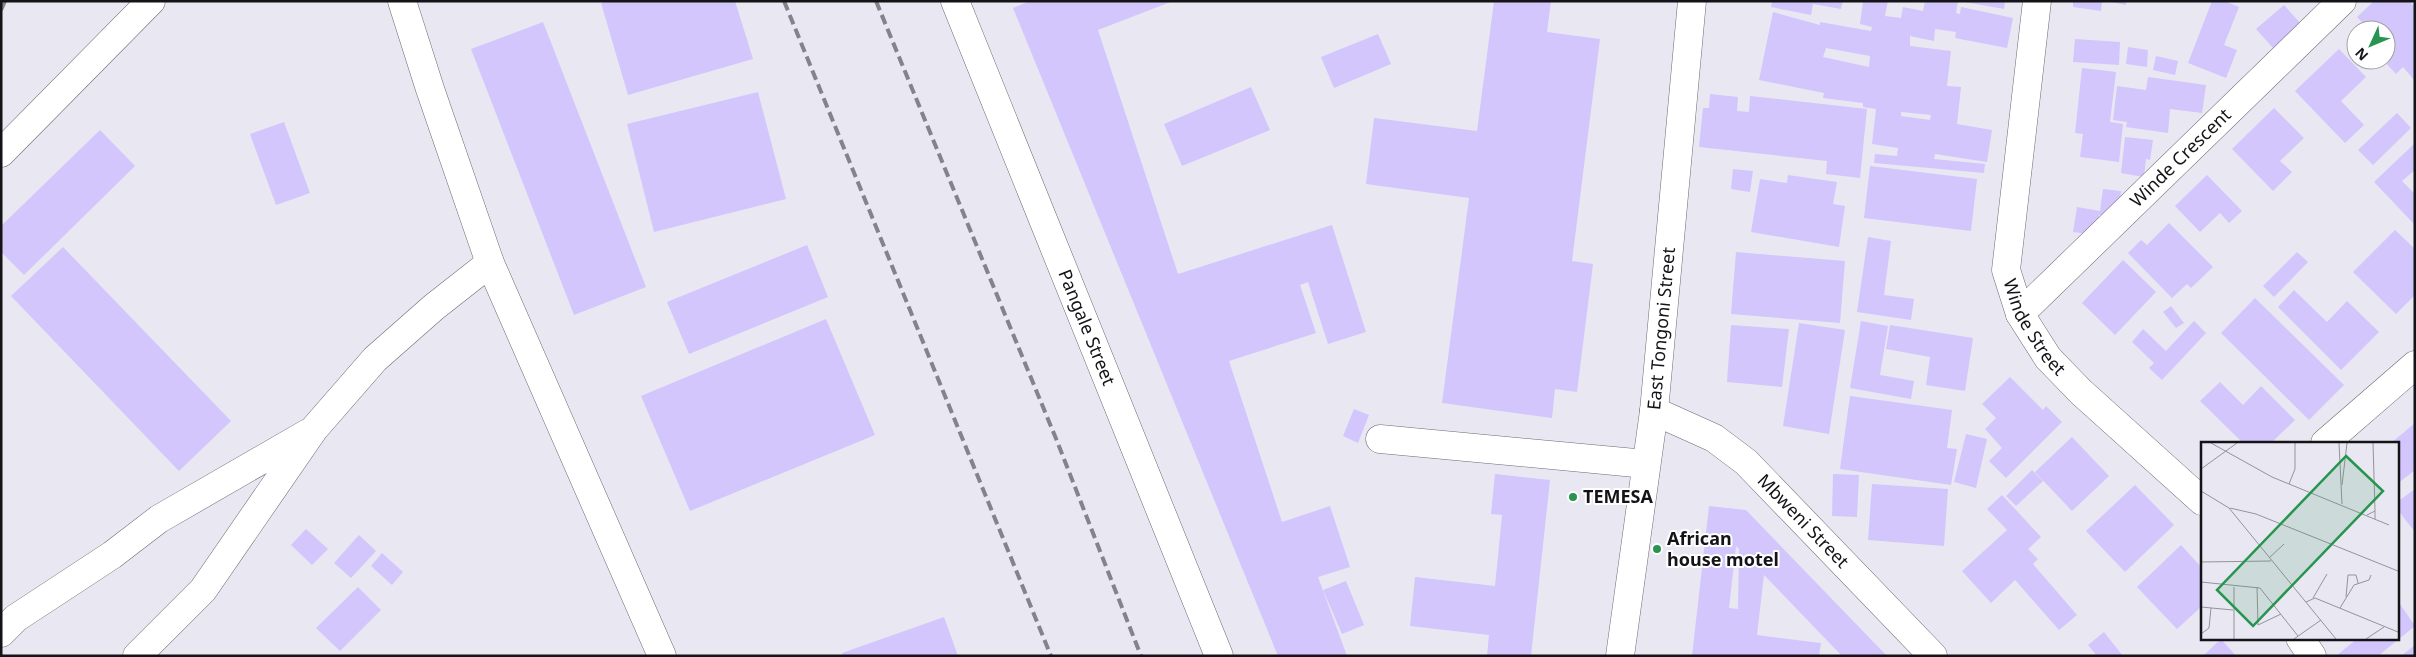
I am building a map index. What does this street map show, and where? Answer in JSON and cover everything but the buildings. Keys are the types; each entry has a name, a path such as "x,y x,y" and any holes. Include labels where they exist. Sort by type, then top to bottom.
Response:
{"street":[{"path":"1,153 151,1"},
{"path":"402,1 490,263 662,656"},
{"name":"Pangale Street","path":"955,1 1220,656"},
{"name":"East Tongoni Street","path":"1620,656 1654,412 1692,1"},
{"name":"Winde Street","path":"2037,1 2006,270 2020,314 2048,358 2081,392 2201,500"},
{"name":"Winde Crescent","path":"2020,314 2342,1"},
{"path":"137,656 203,590 314,429 375,359 434,307 490,263"},
{"path":"2326,442 2415,365"},
{"name":"Mbweni Street","path":"1654,412 1714,438 1746,462 1933,656"},
{"path":"1,633 16,618 112,555 159,518 314,429"},
{"path":"1380,439 1646,464"},
{"path":"2301,640 2312,656"}],"railway":[{"path":"1,10 5,1"},
{"path":"784,1 1051,656"},
{"path":"876,1 1057,441 1141,656"}],"place":[{"name":"TEMESA","path":"1573,497"},
{"name":"African house motel","path":"1657,549"}]}
